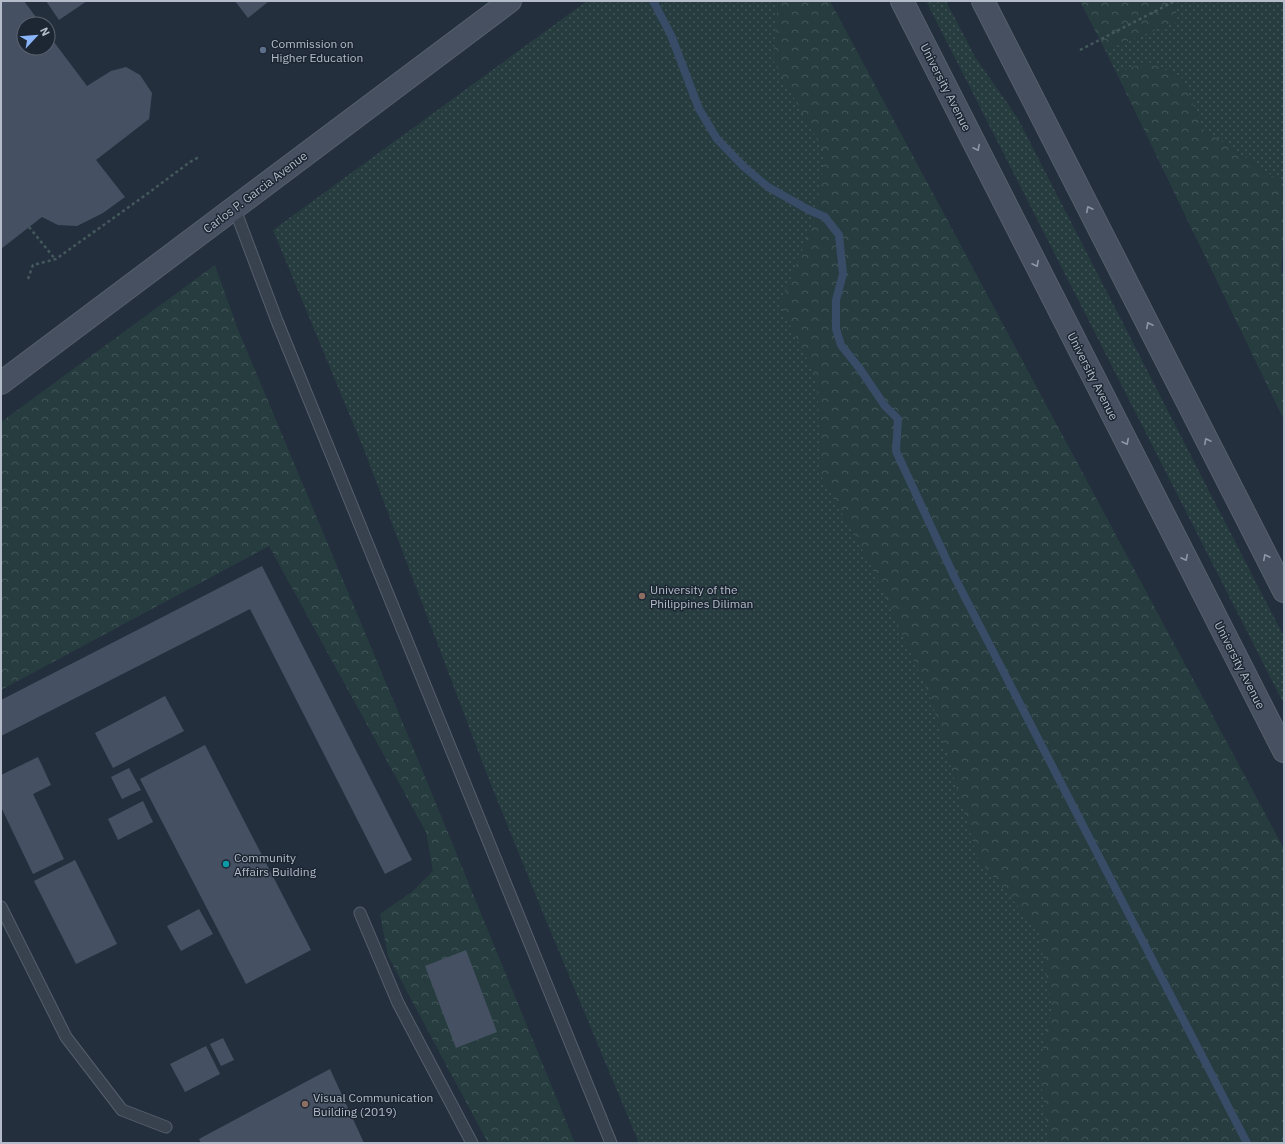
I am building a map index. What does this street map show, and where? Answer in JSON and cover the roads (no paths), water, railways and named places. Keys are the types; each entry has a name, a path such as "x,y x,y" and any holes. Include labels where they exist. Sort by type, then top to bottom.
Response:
{"street":[{"name":"University Avenue","path":"902,1 1284,751"},
{"path":"983,1 1284,591"},
{"name":"Carlos P. Garcia Avenue","path":"1,383 503,3"}],"lane":[{"path":"234,207 277,321 611,1143"},
{"path":"1,907 66,1037 122,1110 166,1126"},
{"path":"360,913 398,1004 472,1143"}],"waterway":[{"path":"653,1 671,35 699,109 717,139 743,166 768,187 809,210 825,217 839,235 843,274 836,300 836,329 841,345 860,369 885,406 898,419 896,451 954,576 1247,1143"}],"place":[{"name":"Commission on Higher Education","path":"263,50"},
{"name":"University of the Philippines Diliman","path":"642,596"},
{"name":"Community Affairs Building","path":"226,864"},
{"name":"Visual Communication Building (2019)","path":"305,1104"}]}
